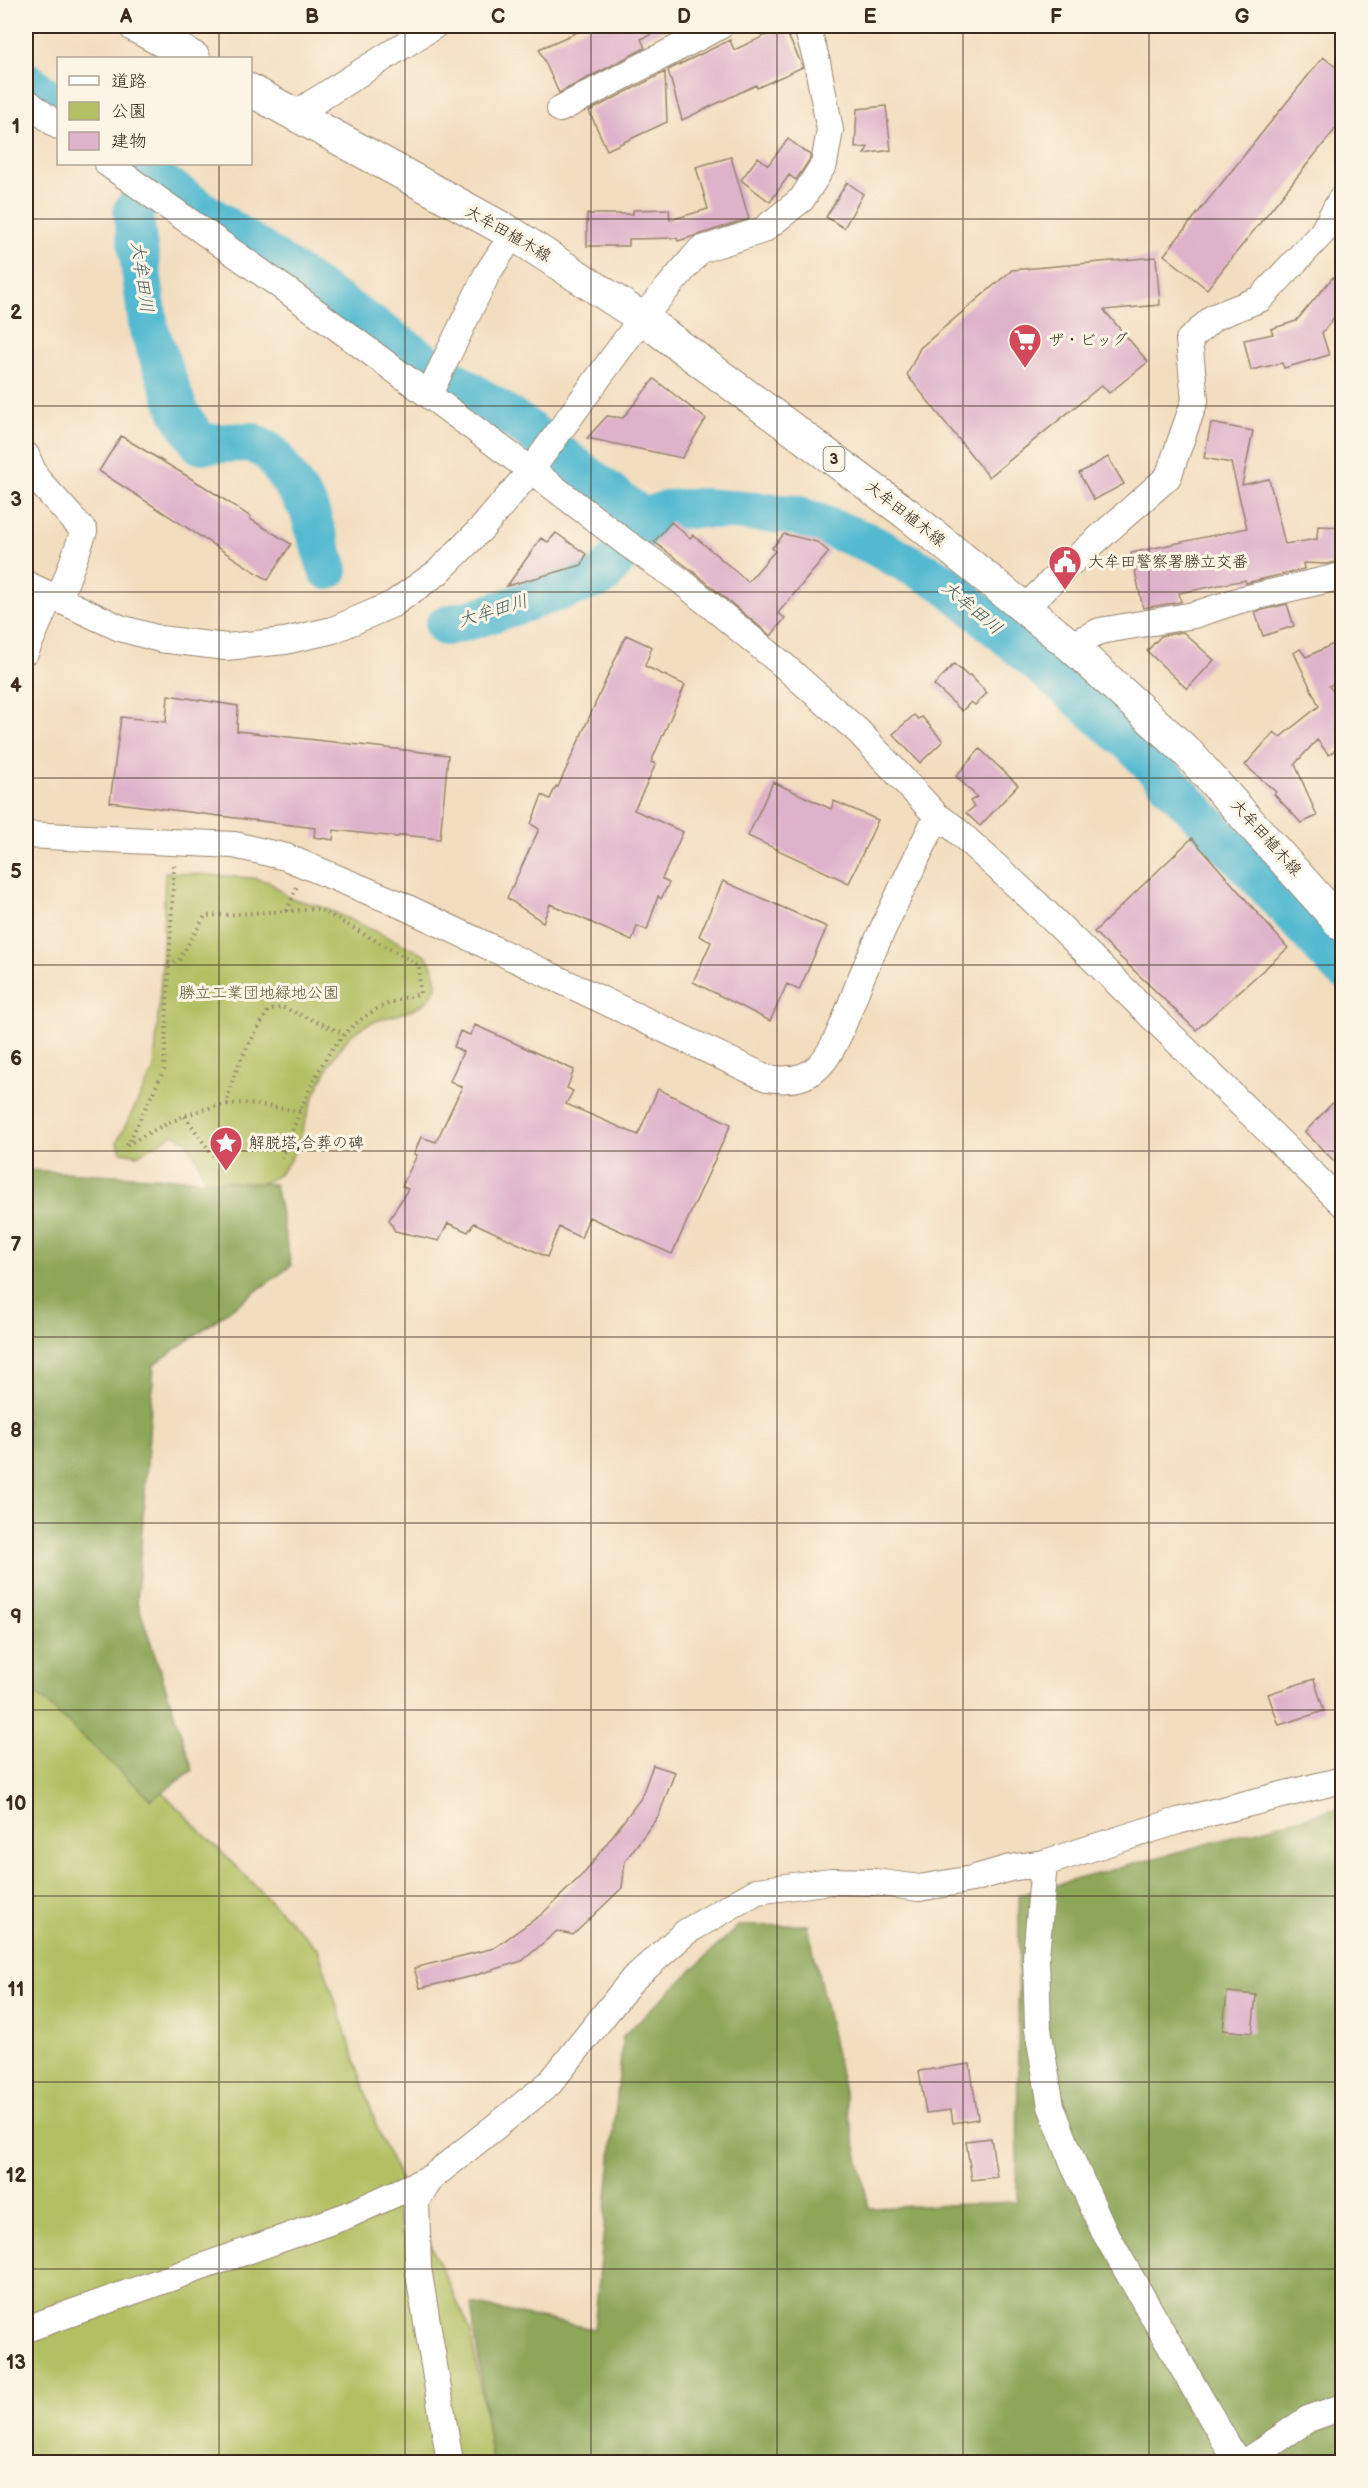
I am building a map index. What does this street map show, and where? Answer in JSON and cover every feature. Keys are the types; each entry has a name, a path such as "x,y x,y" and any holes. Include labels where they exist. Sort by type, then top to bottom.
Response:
{"main road":[{"path":"135,26 192,57"},
{"name":"大牟田植木線","path":"252,91 513,234 642,318 906,513 1071,645 1188,753 1342,925"}],"street":[{"path":"295,114 434,26"},
{"path":"560,109 720,26"},
{"path":"26,584 120,628 160,639 226,647 285,641 333,630 393,604 438,572 483,527 535,464 642,318 700,250 763,230 802,199 824,164 830,130 817,62 808,31 804,26"},
{"path":"26,101 57,125"},
{"path":"109,165 535,464 632,547 681,581 782,664 851,724 937,816 953,827 1035,902 1342,1203"},
{"path":"1025,608 1064,569 1168,477 1195,400 1189,340 1214,317 1260,299 1332,234 1342,197"},
{"path":"431,389 487,274 513,234"},
{"path":"26,455 36,478 84,531 55,598 26,651"},
{"path":"1071,645 1100,631 1194,615 1240,600 1342,576"},
{"path":"26,835 234,845 286,857 332,874 767,1078 786,1081 805,1076 819,1066 834,1042 864,969 937,816"},
{"path":"26,2329 346,2216 432,2177 550,2083 632,1980 686,1932 757,1891 831,1881 875,1882 919,1888 1044,1863 1178,1821 1342,1780"},
{"path":"1044,1863 1036,1978 1038,2030 1051,2106 1074,2165 1104,2231 1237,2463"},
{"path":"432,2177 416,2201 418,2268 450,2463"},
{"path":"1245,2463 1308,2419 1342,2407"}],"path":[{"path":"175,841 164,1070 126,1146 154,1130 210,1107 245,1103 300,1111"},
{"path":"287,911 297,886"},
{"path":"168,964 179,960 205,916 319,909 419,965 420,994 401,997 378,1007 343,1033 318,1070 282,1158"},
{"path":"227,1104 228,1092 268,1011 282,1008 343,1033"},
{"path":"185,1116 213,1156"}],"green space":[{"name":"勝立工業団地緑地公園","path":"165,872 253,878 269,882 290,898 323,907 426,955 435,973 435,988 423,1004 410,1011 371,1023 352,1034 344,1043 319,1085 290,1161 274,1178 252,1186 223,1192 203,1175 197,1158 186,1141 174,1134 137,1155 122,1152 117,1142 154,1069 162,966"},
{"path":"26,1170 275,1184 291,1266 154,1365 137,1601 193,1770 151,1800 26,1684"},
{"path":"26,1655 318,1949 380,2136 470,2329 493,2462 26,2462"},
{"path":"1342,1807 1342,2462 492,2462 471,2304 594,2329 623,2036 738,1926 808,1925 869,2208 1017,2202 1019,1895"}],"building":[{"path":"591,26 670,26 641,39 645,48 559,93 539,49"},
{"path":"784,27 803,67 757,88 756,85 682,120 668,70 730,40 734,50"},
{"path":"1323,57 1342,72 1342,121 1207,289 1164,255"},
{"path":"665,72 667,122 607,150 589,111"},
{"path":"886,106 891,150 864,154 868,147 855,148 857,109"},
{"path":"788,139 810,155 810,159 796,180 789,175 770,202 741,180 758,157 768,165"},
{"path":"731,157 749,219 678,241 677,238 629,239 629,246 587,246 587,214 633,214 633,210 669,209 670,220 708,209 696,167"},
{"path":"847,182 863,194 844,228 826,217"},
{"name":"ザ・ビッグ","path":"1156,257 1160,305 1104,310 1148,362 1109,393 1102,385 989,477 907,375 920,348 1012,270"},
{"path":"1333,277 1342,285 1342,307 1322,333 1329,355 1284,368 1282,363 1251,370 1244,340 1273,334 1271,329 1296,321"},
{"path":"654,379 706,419 682,458 587,438 607,416 623,418"},
{"path":"1211,423 1253,431 1242,485 1269,479 1285,544 1317,539 1318,526 1342,527 1342,561 1327,564 1303,563 1304,569 1246,583 1245,580 1179,593 1181,602 1143,608 1131,553 1247,528 1231,463 1204,458"},
{"path":"121,436 205,487 251,517 250,519 291,544 268,580 99,471"},
{"path":"1108,457 1124,484 1094,500 1079,473"},
{"path":"671,522 690,538 693,535 748,582 775,551 772,548 784,534 817,542 829,552 778,613 785,618 771,636 654,542"},
{"path":"556,533 586,554 582,565 507,586 541,538 548,542"},
{"path":"1287,604 1294,626 1263,636 1255,612"},
{"path":"1183,632 1214,660 1187,689 1147,651 1161,636"},
{"path":"626,635 652,647 645,666 685,685 651,762 656,764 634,810 683,832 662,879 669,883 661,899 658,896 647,930 637,926 632,941 550,904 543,922 507,898 539,829 531,824 542,795 550,799 556,786 558,787"},
{"path":"1342,640 1342,679 1329,686 1342,703 1342,744 1329,755 1317,740 1295,764 1317,816 1301,823 1274,794 1276,792 1245,765 1274,732 1280,737 1319,706 1294,653 1300,649 1306,657"},
{"path":"954,664 968,676 970,675 987,693 975,705 971,702 962,711 934,685"},
{"path":"168,695 238,706 237,731 448,755 440,839 334,830 333,840 314,837 315,828 110,802 121,717 166,722"},
{"path":"914,715 918,719 922,717 943,741 920,763 893,734"},
{"path":"980,749 1018,785 980,826 966,813 974,807 970,801 977,797 956,776"},
{"path":"773,782 831,809 834,801 878,820 849,883 748,836"},
{"path":"1192,838 1288,948 1196,1030 1094,932"},
{"path":"723,881 827,927 799,990 787,984 770,1021 693,982 711,942 699,936"},
{"path":"475,1025 574,1070 567,1088 573,1091 566,1104 638,1135 658,1089 731,1124 672,1254 589,1217 581,1238 559,1227 547,1257 474,1223 468,1232 448,1223 439,1241 395,1231 389,1220 408,1189 402,1186 417,1155 414,1154 421,1137 436,1142 462,1087 450,1081 463,1052 454,1047 460,1031 470,1035"},
{"path":"1342,1093 1342,1169 1305,1132"},
{"path":"1314,1679 1324,1711 1279,1725 1268,1694"},
{"path":"653,1765 675,1772 659,1815 625,1861 622,1888 573,1935 557,1931 522,1961 473,1976 420,1988 414,1968 494,1948 542,1914 586,1871 641,1798"},
{"path":"1227,1992 1256,1995 1252,2033 1223,2030"},
{"path":"970,2064 978,2119 953,2123 951,2110 926,2113 919,2071"},
{"path":"991,2138 997,2177 972,2180 966,2141"}],"waterway":[{"name":"大牟田川","path":"26,81 57,105"},
{"name":"大牟田川","path":"137,165 156,179 133,211 149,330 179,412 200,444 251,442 271,453 308,507 328,570"},
{"path":"156,179 522,425 647,521"},
{"name":"大牟田川","path":"445,626 477,618 602,577 651,516 667,510 702,508 796,515 867,542 945,583 1133,745 1342,969"}],"place":[{"name":"ザ・ビッグ","path":"1025,369"},
{"name":"大牟田警察署勝立交番","path":"1065,591"},
{"name":"解脱塔,合葬の碑","path":"226,1172"}]}
